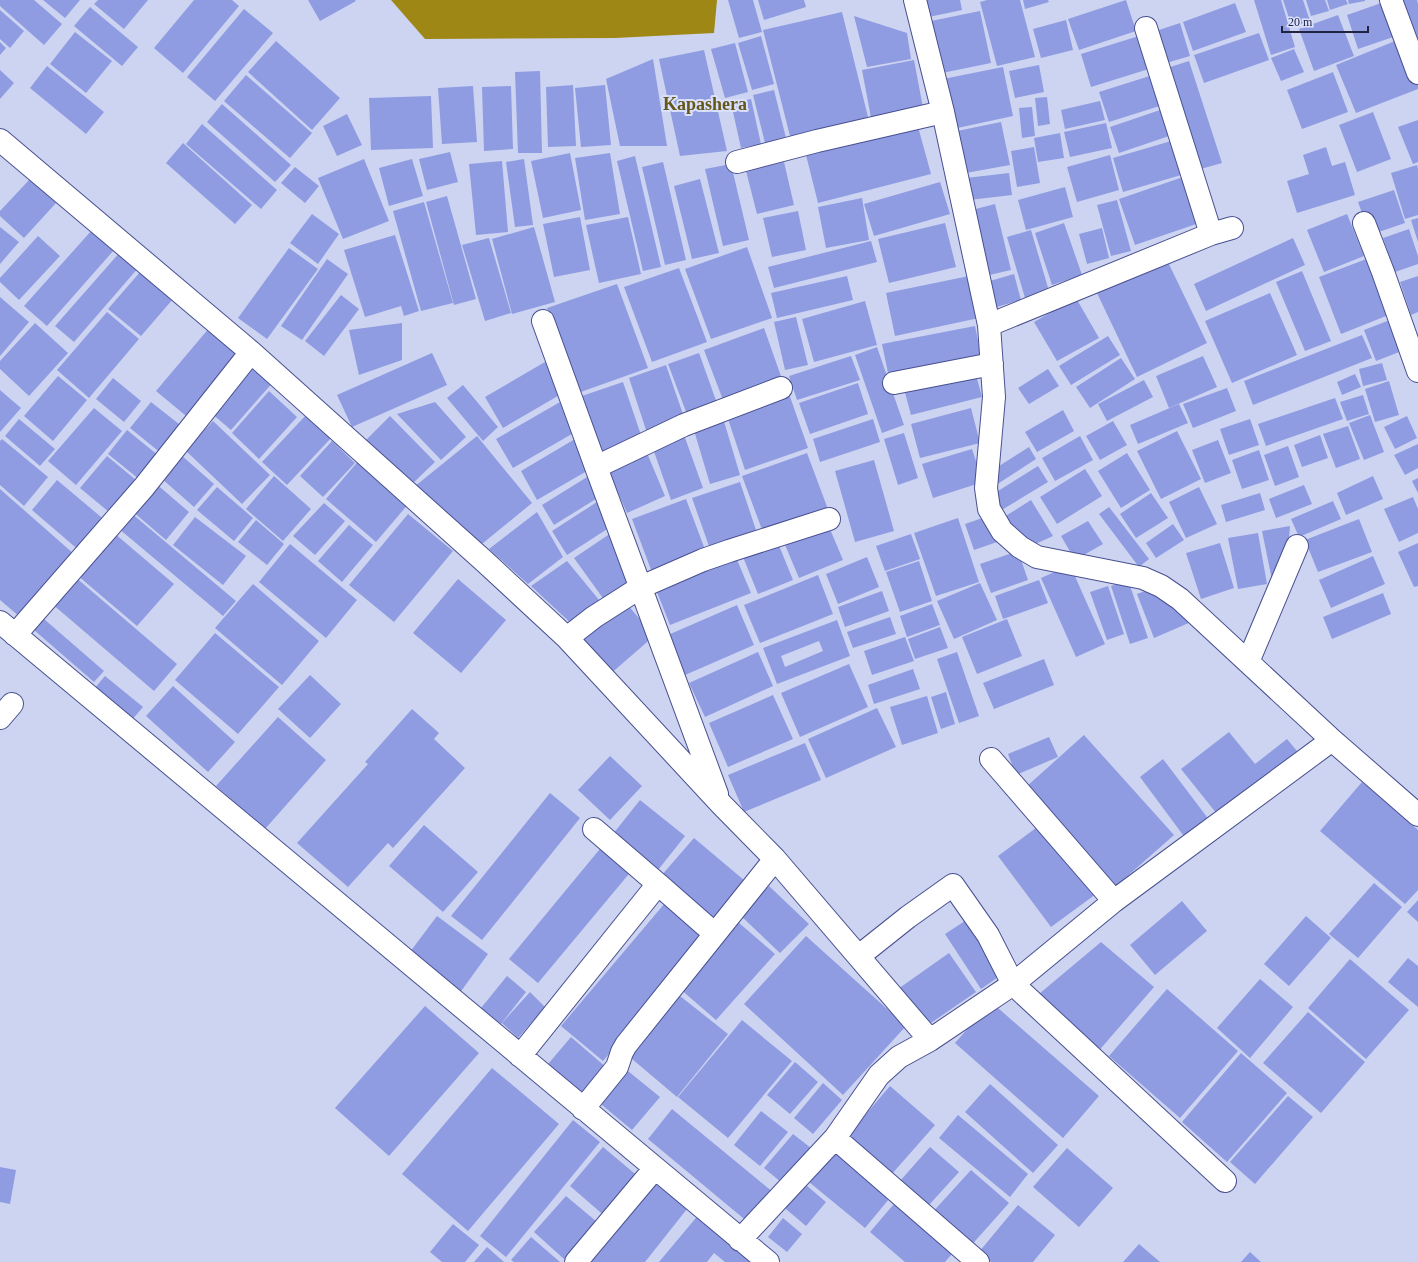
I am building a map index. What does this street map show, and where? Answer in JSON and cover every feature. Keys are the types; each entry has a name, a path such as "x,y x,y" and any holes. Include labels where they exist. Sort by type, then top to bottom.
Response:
{"street":[{"path":"915,0 943,112 989,325 994,397 986,488 989,509 1002,531 1020,547 1037,556 1143,578 1161,586 1180,599 1332,740 1418,815"},
{"path":"1391,0 1418,73"},
{"path":"989,325 1222,231 1146,28"},
{"path":"737,162 817,141 943,112"},
{"path":"0,140 251,352 484,561 567,638 775,860 930,1040"},
{"path":"1364,223 1418,371"},
{"path":"543,321 721,804"},
{"path":"251,352 144,487 8,629 768,1262"},
{"path":"894,383 992,364"},
{"path":"596,467 684,425 781,388"},
{"path":"567,638 594,617 641,587 710,558 829,519"},
{"path":"1248,662 1297,546"},
{"path":"740,1240 835,1138 879,1075 899,1057 930,1040 1013,984 1114,902 1332,740"},
{"path":"991,759 1114,902"},
{"path":"594,829 715,934"},
{"path":"583,1109 617,1067 626,1045 775,860"},
{"path":"520,1056 658,884"},
{"path":"859,956 908,917 953,885 988,935 1013,984 1225,1181"},
{"path":"835,1138 978,1262"},
{"path":"576,1262 655,1168"}],"shaded area":[{"path":"391,0 717,0 714,33 615,38 425,39"}],"building":[{"path":"0,0 34,0 62,24 44,45 0,6"},
{"path":"43,0 80,0 65,18"},
{"path":"98,0 148,0 124,29 94,4"},
{"path":"194,0 232,0 239,6 183,73 154,48"},
{"path":"308,0 355,0 356,1 320,21"},
{"path":"728,0 753,0 762,32 739,38"},
{"path":"758,0 804,0 806,7 764,20"},
{"path":"926,0 960,0 962,10 929,17"},
{"path":"987,0 1020,0 1035,57 997,66 980,2"},
{"path":"1023,0 1048,0 1049,2 1025,9"},
{"path":"1126,0 1136,31 1079,50 1068,19"},
{"path":"1254,0 1281,0 1295,47 1271,55"},
{"path":"1283,0 1303,0 1310,21 1292,27"},
{"path":"1306,0 1325,0 1329,11 1311,16"},
{"path":"1327,0 1346,0 1348,4 1330,10"},
{"path":"1348,0 1365,0 1365,1 1349,4"},
{"path":"1398,0 1417,0 1418,54"},
{"path":"1387,1 1399,35 1358,49 1347,15"},
{"path":"1235,3 1246,32 1193,51 1183,22"},
{"path":"90,7 138,47 122,66 74,26"},
{"path":"244,9 273,33 215,101 187,77"},
{"path":"0,10 24,31 10,48 0,39"},
{"path":"980,11 991,63 942,73 931,21"},
{"path":"842,12 869,121 791,140 763,30"},
{"path":"1338,15 1354,56 1314,71 1299,29"},
{"path":"854,16 907,33 911,59 867,67"},
{"path":"1066,20 1073,50 1041,58 1033,29"},
{"path":"1180,23 1190,56 1163,64 1153,32"},
{"path":"75,32 112,61 86,93 50,64"},
{"path":"1259,33 1269,60 1204,83 1194,55"},
{"path":"1142,35 1152,68 1091,87 1081,54"},
{"path":"761,36 774,84 752,90 738,43"},
{"path":"1400,39 1418,84 1418,89 1356,113 1336,65"},
{"path":"276,41 340,98 312,130 248,72"},
{"path":"0,42 6,48 0,55"},
{"path":"735,43 748,92 725,98 711,49"},
{"path":"1294,49 1304,72 1281,81 1271,58"},
{"path":"704,50 727,151 680,156 659,59"},
{"path":"653,59 667,146 620,146 606,79"},
{"path":"914,60 924,113 872,123 862,70"},
{"path":"1189,61 1222,163 1197,170 1164,69"},
{"path":"1039,65 1044,92 1015,98 1009,71"},
{"path":"47,66 104,112 86,134 30,88"},
{"path":"1003,67 1013,116 953,129 943,79"},
{"path":"0,70 14,83 0,99"},
{"path":"540,71 542,153 518,153 515,72"},
{"path":"1333,72 1348,112 1302,129 1287,90"},
{"path":"1156,74 1166,104 1109,122 1099,92"},
{"path":"246,75 312,133 290,158 224,101"},
{"path":"573,85 576,146 548,147 546,87"},
{"path":"605,85 611,145 581,147 575,88"},
{"path":"473,86 477,142 442,144 438,88"},
{"path":"511,86 513,149 484,151 482,87"},
{"path":"774,90 788,146 767,151 753,95"},
{"path":"431,96 433,148 371,150 369,98"},
{"path":"1047,97 1050,124 1038,126 1035,98"},
{"path":"751,99 761,144 741,148 731,103"},
{"path":"1100,101 1105,120 1065,129 1061,110"},
{"path":"222,104 291,165 275,182 207,122"},
{"path":"1032,107 1035,136 1022,138 1019,108"},
{"path":"1166,108 1175,134 1119,153 1110,127"},
{"path":"1373,112 1391,159 1357,172 1339,125"},
{"path":"347,114 362,145 337,156 323,126"},
{"path":"1418,120 1418,162 1413,164 1398,127"},
{"path":"1001,122 1010,165 960,174 952,132"},
{"path":"917,123 931,174 818,203 805,151"},
{"path":"1106,123 1112,148 1070,157 1064,132"},
{"path":"202,124 277,190 261,209 186,144"},
{"path":"1060,133 1064,158 1038,162 1034,138"},
{"path":"1178,139 1188,173 1123,192 1113,158"},
{"path":"183,143 252,205 235,224 166,163"},
{"path":"1034,147 1040,183 1017,187 1011,151"},
{"path":"1326,147 1332,166 1345,162 1355,195 1297,213 1287,181 1309,174 1303,155"},
{"path":"450,152 458,182 427,190 419,159"},
{"path":"570,153 581,210 543,218 531,161"},
{"path":"610,153 620,214 585,220 575,158"},
{"path":"1110,155 1119,190 1077,202 1067,167"},
{"path":"635,156 661,267 643,271 617,161"},
{"path":"364,159 389,221 343,239 318,178"},
{"path":"412,159 423,196 389,206 379,168"},
{"path":"524,159 533,225 515,227 506,162"},
{"path":"502,161 508,232 476,235 469,164"},
{"path":"663,162 686,260 665,265 642,167"},
{"path":"784,162 794,205 757,214 746,171"},
{"path":"731,164 749,240 723,246 705,169"},
{"path":"1417,165 1418,215 1405,219 1391,173"},
{"path":"295,167 319,186 305,203 281,183"},
{"path":"1009,173 1012,195 969,200 966,178"},
{"path":"1186,176 1202,222 1135,245 1119,199"},
{"path":"30,179 56,203 24,238 0,216 0,211"},
{"path":"700,179 719,253 692,259 674,186"},
{"path":"940,182 950,214 874,236 864,204"},
{"path":"1065,187 1073,217 1026,230 1018,200"},
{"path":"1394,190 1405,223 1370,235 1358,202"},
{"path":"447,196 476,299 454,305 426,202"},
{"path":"862,198 869,240 826,248 818,207"},
{"path":"1117,200 1131,251 1111,256 1097,205"},
{"path":"424,202 453,303 421,311 393,211"},
{"path":"995,204 1011,270 985,276 968,211"},
{"path":"798,211 806,250 772,257 763,218"},
{"path":"312,214 339,234 318,264 290,243"},
{"path":"1347,214 1364,256 1324,272 1307,230"},
{"path":"580,217 590,270 554,277 543,224"},
{"path":"628,217 641,274 599,283 586,225"},
{"path":"1418,218 1418,242 1411,220"},
{"path":"945,223 956,267 889,283 878,239"},
{"path":"1064,223 1082,275 1052,285 1035,233"},
{"path":"0,227 19,242 0,264"},
{"path":"534,227 555,302 512,314 492,239"},
{"path":"1102,228 1109,258 1087,264 1079,234"},
{"path":"1409,229 1418,256 1418,264 1395,272 1383,238"},
{"path":"92,230 114,250 47,326 24,306"},
{"path":"1031,230 1049,291 1025,298 1007,237"},
{"path":"395,235 419,311 404,316 401,306 365,317 344,250"},
{"path":"38,236 60,256 19,300 0,282 0,278"},
{"path":"489,238 511,313 485,321 462,245"},
{"path":"1293,238 1305,265 1206,311 1194,284"},
{"path":"871,241 877,262 774,288 768,267"},
{"path":"747,247 772,318 711,339 685,269"},
{"path":"289,248 318,269 267,339 238,318"},
{"path":"121,251 139,267 74,342 55,326"},
{"path":"1166,258 1207,343 1137,377 1096,291"},
{"path":"1369,258 1391,314 1341,334 1319,277"},
{"path":"327,259 348,274 302,340 281,326"},
{"path":"679,268 707,342 652,362 624,287"},
{"path":"141,271 173,299 141,336 108,309"},
{"path":"1302,271 1331,341 1305,351 1276,282"},
{"path":"1014,274 1021,300 990,309 983,283"},
{"path":"847,276 853,300 777,318 771,293"},
{"path":"969,276 979,318 895,336 886,293"},
{"path":"1418,276 1418,312 1411,315 1400,282"},
{"path":"617,284 648,368 578,393 547,308"},
{"path":"1270,293 1297,355 1232,383 1205,321"},
{"path":"341,295 359,309 324,356 305,341"},
{"path":"0,297 29,322 0,356"},
{"path":"1076,298 1099,338 1057,361 1034,322"},
{"path":"865,301 877,345 814,362 802,319"},
{"path":"107,312 139,339 89,398 57,370"},
{"path":"796,317 808,365 785,370 774,322"},
{"path":"1395,318 1407,349 1376,361 1364,330"},
{"path":"35,323 68,353 29,396 0,369 0,361"},
{"path":"402,323 402,360 359,375 349,330"},
{"path":"975,326 982,360 889,378 882,344"},
{"path":"210,327 245,356 191,420 156,391"},
{"path":"764,328 782,379 723,400 704,350"},
{"path":"1362,335 1372,358 1253,405 1244,381"},
{"path":"1108,336 1120,355 1071,385 1059,366"},
{"path":"877,347 904,425 882,433 855,355"},
{"path":"432,353 447,385 352,427 337,395"},
{"path":"699,353 718,406 688,417 668,364"},
{"path":"851,356 860,380 797,400 789,376"},
{"path":"1203,356 1217,387 1169,408 1156,376"},
{"path":"1121,358 1135,379 1090,408 1076,387"},
{"path":"254,362 275,380 231,430 210,412"},
{"path":"545,362 563,393 503,428 485,397"},
{"path":"1382,363 1387,380 1363,386 1359,369"},
{"path":"666,365 685,420 647,433 629,378"},
{"path":"1048,369 1059,386 1029,404 1018,388"},
{"path":"975,371 982,397 911,415 904,389"},
{"path":"1355,374 1361,387 1342,395 1337,382"},
{"path":"58,376 87,400 53,441 24,416"},
{"path":"113,378 141,401 124,422 96,399"},
{"path":"1144,380 1153,397 1107,421 1098,404"},
{"path":"1389,381 1399,415 1375,422 1365,389"},
{"path":"623,382 642,438 596,454 576,398"},
{"path":"858,383 868,414 810,434 799,403"},
{"path":"463,385 498,427 483,441 447,398"},
{"path":"1227,388 1236,411 1193,428 1183,404"},
{"path":"0,390 21,408 0,432"},
{"path":"269,391 297,417 259,459 232,433"},
{"path":"788,391 808,448 745,470 726,413"},
{"path":"1363,395 1369,414 1347,421 1340,402"},
{"path":"1335,398 1343,419 1266,446 1258,424"},
{"path":"151,402 184,428 162,454 130,428"},
{"path":"435,402 466,437 441,460 397,414"},
{"path":"560,402 577,431 513,468 496,439"},
{"path":"1179,404 1188,423 1138,444 1130,425"},
{"path":"94,408 122,431 76,485 48,461"},
{"path":"971,408 980,443 920,458 911,424"},
{"path":"1063,410 1074,431 1037,452 1025,432"},
{"path":"307,414 332,437 287,485 262,462"},
{"path":"1370,415 1384,452 1364,460 1349,423"},
{"path":"390,416 435,462 411,485 366,440"},
{"path":"1407,416 1417,438 1395,449 1384,427"},
{"path":"723,418 740,475 710,484 693,427"},
{"path":"19,419 55,449 40,466 5,436"},
{"path":"873,419 880,442 820,462 813,439"},
{"path":"1250,419 1259,445 1229,455 1220,429"},
{"path":"213,421 270,475 242,504 185,450"},
{"path":"1113,421 1127,445 1100,460 1086,436"},
{"path":"1348,426 1360,459 1336,468 1323,434"},
{"path":"127,430 164,460 145,484 108,454"},
{"path":"1177,431 1201,479 1161,499 1137,451"},
{"path":"683,432 703,488 671,500 651,443"},
{"path":"904,433 918,478 898,485 884,439"},
{"path":"1320,435 1328,458 1302,467 1294,445"},
{"path":"477,436 532,503 477,548 414,487"},
{"path":"1080,436 1093,460 1055,481 1042,458"},
{"path":"2,439 48,477 24,506 0,485 0,441"},
{"path":"575,439 592,468 537,500 521,471"},
{"path":"1218,440 1231,473 1205,483 1192,450"},
{"path":"332,441 355,463 323,497 300,476"},
{"path":"1418,444 1418,468 1405,475 1394,455"},
{"path":"1288,446 1299,477 1275,486 1264,455"},
{"path":"1029,447 1036,459 996,485 988,473"},
{"path":"972,449 983,482 933,498 922,464"},
{"path":"1259,450 1269,480 1242,489 1232,460"},
{"path":"647,453 665,496 627,513 608,470"},
{"path":"807,453 829,512 764,535 742,476"},
{"path":"1127,453 1150,490 1121,508 1098,471"},
{"path":"181,455 214,484 194,507 161,478"},
{"path":"107,456 142,485 115,517 80,488"},
{"path":"360,459 410,502 376,542 326,499"},
{"path":"874,460 894,531 855,542 835,471"},
{"path":"1038,466 1048,482 1000,511 990,496"},
{"path":"1085,469 1102,496 1057,524 1040,497"},
{"path":"592,474 604,494 554,525 542,505"},
{"path":"274,476 311,509 283,541 246,509"},
{"path":"1373,476 1383,499 1346,515 1337,493"},
{"path":"1418,478 1418,493 1412,481"},
{"path":"57,480 107,522 81,552 32,510"},
{"path":"154,482 189,512 166,540 131,510"},
{"path":"740,482 757,533 710,549 692,498"},
{"path":"1304,485 1312,504 1276,518 1269,499"},
{"path":"217,487 253,518 234,541 197,510"},
{"path":"1199,487 1217,524 1186,538 1169,502"},
{"path":"0,489 74,554 20,617 0,600"},
{"path":"1151,493 1168,518 1136,538 1120,514"},
{"path":"1260,493 1265,510 1226,522 1221,505"},
{"path":"1413,497 1418,509 1418,533 1399,542 1384,509"},
{"path":"686,499 707,555 653,575 632,519"},
{"path":"600,500 615,524 567,555 552,531"},
{"path":"1031,500 1053,536 1029,547 1004,517"},
{"path":"1333,501 1341,519 1299,537 1291,519"},
{"path":"324,503 345,521 315,555 293,536"},
{"path":"1109,507 1149,559 1139,567 1099,514"},
{"path":"537,512 563,557 528,584 489,549"},
{"path":"131,513 236,601 223,616 118,528"},
{"path":"408,514 453,551 394,622 349,585"},
{"path":"988,516 997,542 974,550 965,524"},
{"path":"195,517 246,556 223,585 173,545"},
{"path":"958,518 979,582 936,596 914,533"},
{"path":"1359,519 1372,552 1318,572 1305,540"},
{"path":"256,520 284,544 267,565 238,542"},
{"path":"1088,521 1103,544 1075,560 1061,536"},
{"path":"827,522 843,560 799,578 783,540"},
{"path":"1173,524 1184,540 1156,558 1146,543"},
{"path":"349,525 373,545 342,582 318,561"},
{"path":"1290,526 1287,563 1273,585 1262,531"},
{"path":"617,529 636,580 605,601 574,558"},
{"path":"114,533 174,584 137,626 77,575"},
{"path":"1258,533 1267,584 1238,589 1228,538"},
{"path":"911,534 920,559 885,571 876,546"},
{"path":"776,538 793,580 758,594 741,552"},
{"path":"1220,543 1234,588 1201,599 1186,553"},
{"path":"1418,543 1418,586 1414,587 1398,552"},
{"path":"290,544 357,600 326,638 259,582"},
{"path":"1018,551 1028,580 991,593 980,564"},
{"path":"735,555 751,593 670,625 655,587"},
{"path":"1373,556 1385,584 1331,608 1319,580"},
{"path":"867,557 879,587 838,604 826,574"},
{"path":"567,561 604,606 576,628 531,586"},
{"path":"919,561 932,601 900,612 886,572"},
{"path":"1070,565 1105,644 1076,657 1041,578"},
{"path":"818,575 833,614 760,643 744,605"},
{"path":"74,576 177,664 154,691 51,603"},
{"path":"458,579 506,620 461,673 413,633"},
{"path":"1039,580 1048,603 1003,619 995,596"},
{"path":"1128,580 1148,638 1130,644 1111,586"},
{"path":"980,583 997,620 954,639 937,601"},
{"path":"253,584 319,641 282,685 215,628"},
{"path":"1108,586 1124,634 1107,640 1090,592"},
{"path":"1153,588 1191,622 1154,638 1137,594"},
{"path":"882,591 889,611 845,627 838,607"},
{"path":"1383,593 1391,614 1332,639 1323,617"},
{"path":"626,603 654,636 608,676 580,643"},
{"path":"932,604 940,625 907,637 900,616"},
{"path":"737,605 754,645 685,675 668,635"},
{"path":"890,617 896,634 853,648 847,632"},
{"path":"44,619 104,671 94,682 34,630"},
{"path":"1007,619 1022,656 977,674 962,637"},
{"path":"837,620 850,656 777,684 763,648","holes":["819,641 823,651 785,667 781,656"]},
{"path":"940,627 948,648 915,659 908,639"},
{"path":"215,633 279,687 238,734 175,680"},
{"path":"905,637 914,661 872,675 864,651"},
{"path":"758,652 773,686 705,717 689,683"},
{"path":"957,652 979,716 959,723 937,659"},
{"path":"1044,659 1054,685 994,709 983,683"},
{"path":"849,664 868,707 800,737 781,693"},
{"path":"913,669 920,689 874,704 868,685"},
{"path":"310,675 341,704 310,738 278,709"},
{"path":"105,676 143,707 131,721 94,689"},
{"path":"173,686 235,742 208,772 146,716"},
{"path":"946,692 955,724 941,729 931,697"},
{"path":"773,695 793,739 728,767 709,723"},
{"path":"927,696 938,733 902,745 890,707"},
{"path":"877,708 896,747 826,778 808,739"},
{"path":"412,709 439,733 434,739 465,768 393,848 388,843 348,887 297,843 368,764 365,762"},
{"path":"278,717 326,760 265,829 216,786"},
{"path":"1229,732 1255,764 1287,739 1297,751 1217,814 1181,769"},
{"path":"1084,735 1174,835 1115,887 1026,787"},
{"path":"1049,737 1058,757 1016,775 1008,754"},
{"path":"805,743 821,780 744,812 728,775"},
{"path":"610,756 642,786 610,820 578,790"},
{"path":"1163,759 1210,821 1186,839 1140,777"},
{"path":"1362,782 1418,830 1418,890 1405,904 1320,831"},
{"path":"550,793 580,818 482,940 451,916"},
{"path":"640,800 685,836 658,870 613,834"},
{"path":"1044,822 1096,894 1051,927 998,856"},
{"path":"424,825 478,872 443,912 389,866"},
{"path":"694,838 751,886 718,924 661,876"},
{"path":"604,844 633,869 538,983 509,959"},
{"path":"1374,883 1402,907 1358,958 1329,934"},
{"path":"769,886 809,924 780,953 740,915"},
{"path":"1418,900 1418,922 1407,912"},
{"path":"1182,901 1207,931 1155,975 1130,945"},
{"path":"665,903 707,938 603,1061 561,1026"},
{"path":"437,916 488,954 459,994 407,956"},
{"path":"1306,916 1331,938 1289,986 1264,964"},
{"path":"968,919 1004,973 981,989 945,934"},
{"path":"738,922 775,954 716,1020 679,988"},
{"path":"806,936 906,1026 843,1095 744,1004"},
{"path":"1101,942 1154,987 1096,1054 1033,999"},
{"path":"949,953 976,992 925,1027 898,989"},
{"path":"1408,958 1418,966 1418,1007 1388,982"},
{"path":"1350,959 1409,1010 1366,1059 1308,1008"},
{"path":"507,976 526,992 501,1024 481,1008"},
{"path":"1260,979 1293,1007 1250,1058 1217,1028"},
{"path":"1167,989 1238,1051 1180,1118 1109,1056"},
{"path":"530,992 545,1007 518,1038 502,1023"},
{"path":"675,992 728,1034 677,1097 625,1053"},
{"path":"991,1002 1099,1096 1063,1138 955,1043"},
{"path":"425,1006 479,1053 389,1156 335,1108"},
{"path":"1308,1012 1365,1062 1321,1113 1263,1063"},
{"path":"742,1020 792,1061 728,1138 678,1097"},
{"path":"571,1037 607,1068 579,1101 543,1070"},
{"path":"1241,1053 1287,1093 1227,1162 1182,1122"},
{"path":"795,1062 818,1082 790,1114 767,1095"},
{"path":"623,1067 660,1097 632,1130 596,1100"},
{"path":"492,1068 559,1124 468,1231 402,1174"},
{"path":"823,1083 842,1100 813,1134 794,1118"},
{"path":"990,1084 1058,1145 1033,1173 965,1112"},
{"path":"890,1086 935,1125 891,1175 847,1136"},
{"path":"1288,1096 1313,1117 1255,1184 1230,1162"},
{"path":"672,1109 774,1193 749,1223 648,1139"},
{"path":"761,1111 788,1132 760,1166 734,1145"},
{"path":"958,1115 1028,1174 1010,1197 939,1138"},
{"path":"573,1120 600,1142 506,1257 480,1236"},
{"path":"793,1134 811,1148 782,1183 764,1168"},
{"path":"603,1147 640,1178 607,1218 570,1186"},
{"path":"837,1147 894,1193 865,1228 809,1182"},
{"path":"930,1147 959,1172 929,1205 900,1181"},
{"path":"1067,1148 1113,1188 1079,1227 1033,1187"},
{"path":"0,1167 16,1170 10,1204 0,1202"},
{"path":"971,1170 1009,1203 968,1249 930,1215"},
{"path":"800,1180 826,1202 806,1226 780,1204"},
{"path":"652,1181 687,1209 645,1262 586,1262"},
{"path":"566,1196 597,1222 564,1259 534,1232"},
{"path":"899,1198 957,1248 945,1262 905,1262 870,1232"},
{"path":"1018,1205 1055,1235 1033,1262 991,1262 979,1252"},
{"path":"700,1213 759,1262 725,1262 714,1253 707,1262 659,1262"},
{"path":"783,1218 802,1234 787,1252 768,1237"},
{"path":"453,1224 479,1245 465,1262 442,1262 430,1252"},
{"path":"531,1237 560,1262 514,1262 511,1260"},
{"path":"1139,1244 1160,1262 1123,1262"},
{"path":"487,1247 504,1262 474,1262"},
{"path":"1250,1252 1261,1262 1241,1262"}],"district":[{"name":"Kapashera","path":"705,104"}]}
